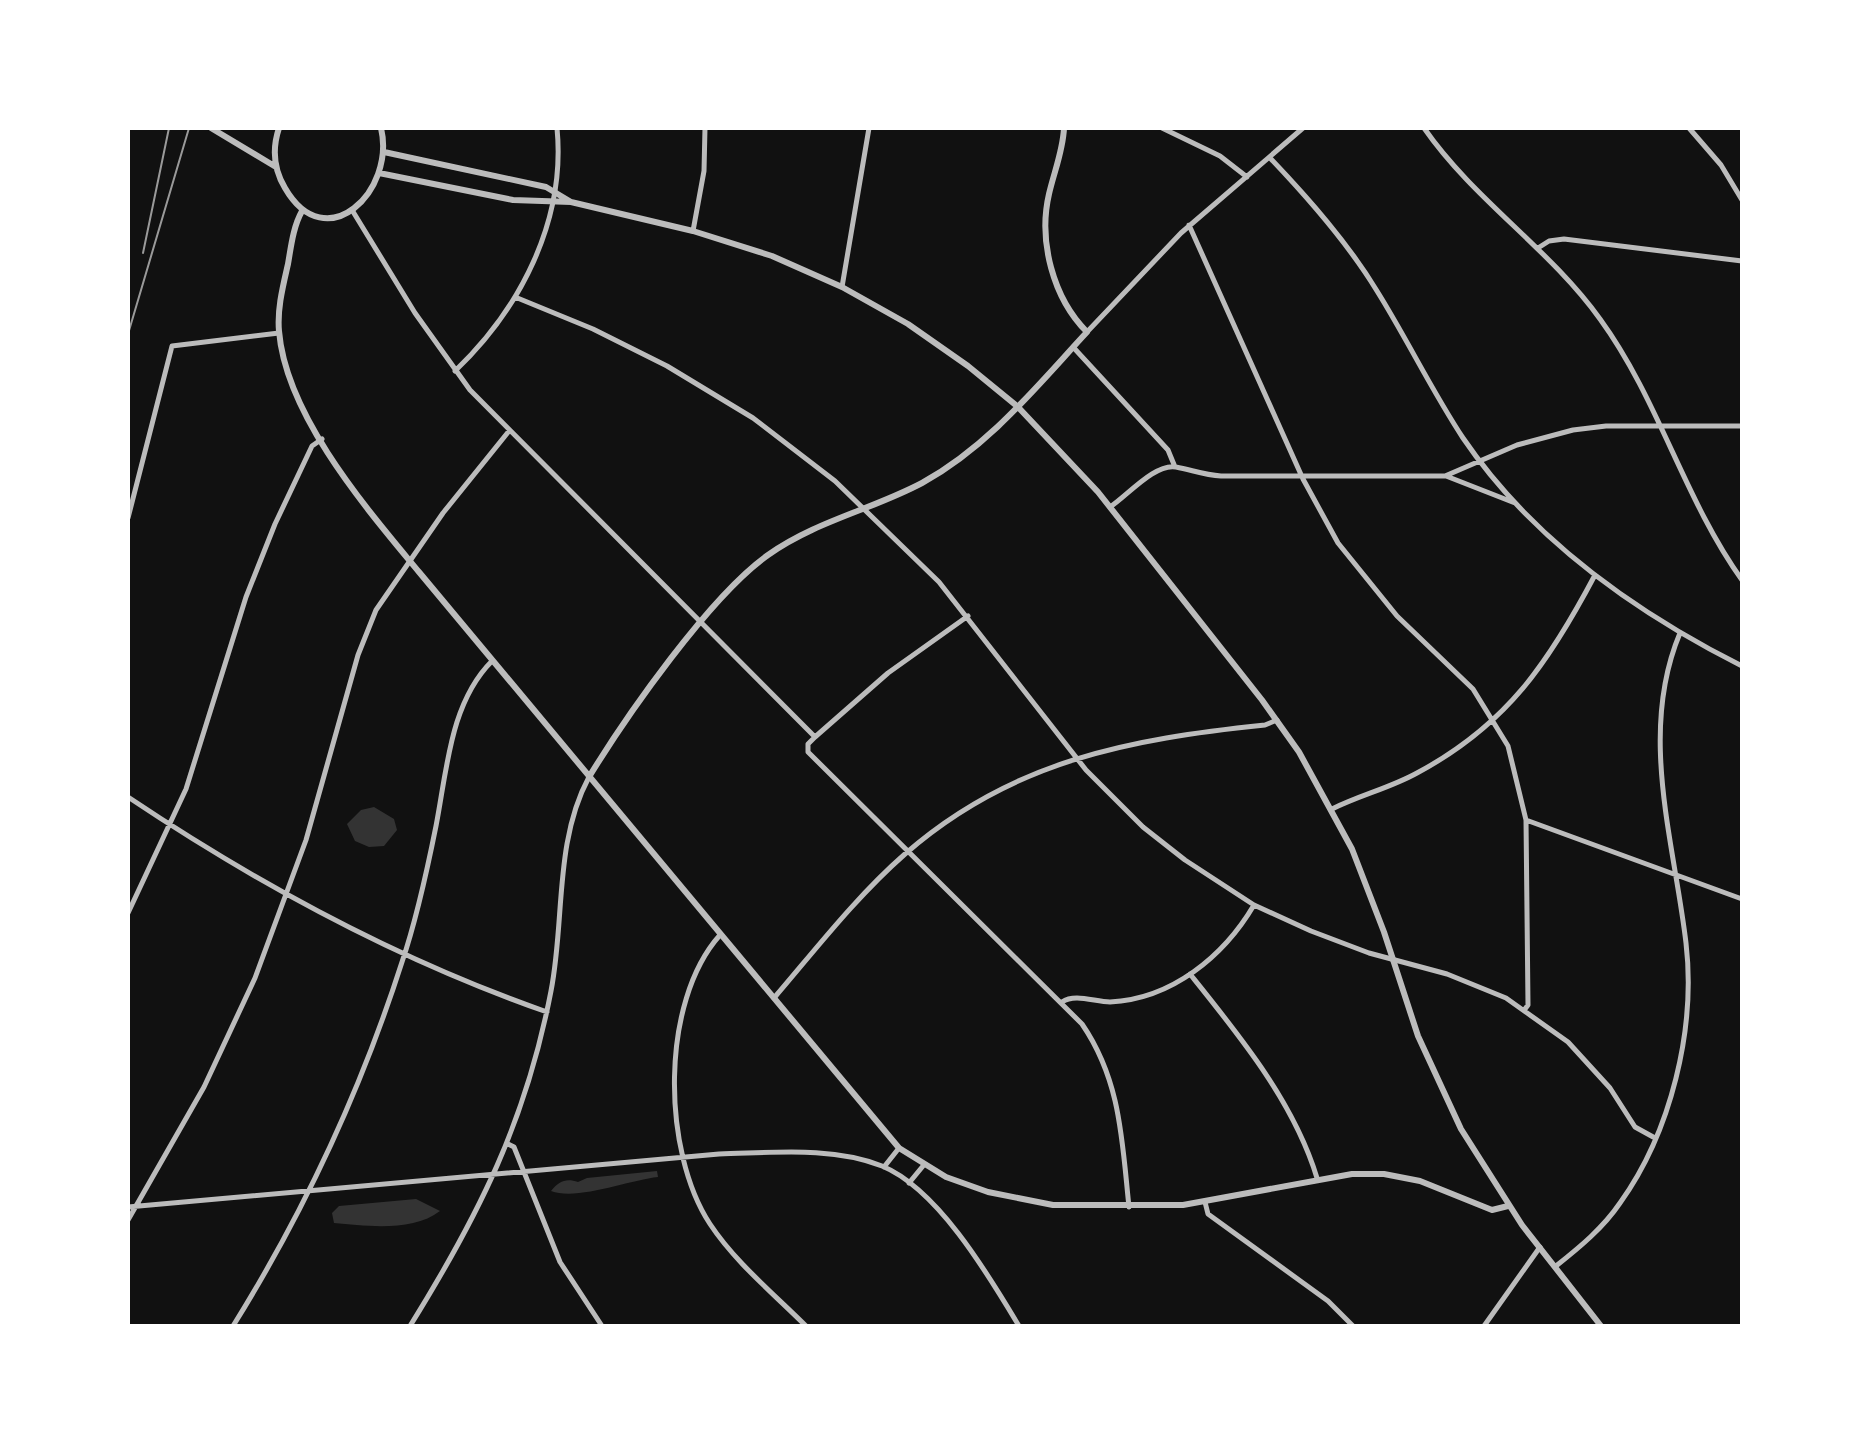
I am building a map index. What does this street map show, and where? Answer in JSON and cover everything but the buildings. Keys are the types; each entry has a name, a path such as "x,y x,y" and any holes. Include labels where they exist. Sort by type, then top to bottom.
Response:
{"street":[{"path":"279,128 274,148 276,167 287,192 302,211 326,218 352,210 370,193 384,152 381,128"},
{"path":"455,371 495,328 536,257 554,191 557,128"},
{"path":"693,231 704,171 705,128"},
{"path":"842,287 869,128"},
{"path":"1062,128 1045,213 1046,245 1059,288 1087,332"},
{"path":"1162,128 1220,156 1247,177"},
{"path":"410,1326 496,1174 529,1083 557,958 568,832 575,807 589,777 702,623 737,582 766,556 816,526 899,495 949,467 976,447 1018,407 1189,225 1271,159 1303,128"},
{"path":"1424,128 1484,200 1538,248 1608,330 1660,425 1698,509 1742,580"},
{"path":"1689,128 1721,165 1742,200"},
{"path":"218,129 276,167"},
{"path":"384,152 554,191 571,202"},
{"path":"1271,159 1323,217 1366,274 1440,400 1480,461 1515,503 1595,575 1680,633 1742,666"},
{"path":"379,173 513,200 571,202 693,231 772,256 842,287 929,337 1018,407 1110,507 1277,720 1332,809 1368,887 1418,1036 1445,1098 1508,1206 1601,1326"},
{"path":"352,210 455,371 509,431 815,737"},
{"path":"302,211 284,283 279,333 289,375 322,439 368,510 899,1148 923,1166 956,1181 1053,1205 1129,1207 1205,1202 1317,1178 1384,1174 1450,1190 1492,1210 1508,1206"},
{"path":"1189,225 1320,512 1361,575 1397,616 1473,689 1494,720 1515,767 1526,820 1528,1005 1525,1009"},
{"path":"1538,248 1549,241 1564,239 1742,261"},
{"path":"515,297 593,329 722,398 818,466 866,508 968,616 1074,757 1143,827 1197,869 1254,905 1318,934 1474,984 1525,1009 1577,1051 1610,1088 1635,1127 1655,1138"},
{"path":"128,518 172,346 279,333"},
{"path":"1073,347 1168,450 1175,467"},
{"path":"1110,507 1157,472 1175,467 1195,475 1303,479 1445,476 1561,432 1606,426 1742,426"},
{"path":"128,1220 204,1087 255,978 320,795 365,637 390,586 509,431"},
{"path":"128,913 170,825 197,758 265,547 312,446 322,439"},
{"path":"1445,476 1515,503"},
{"path":"1332,809 1417,773 1494,720 1546,661 1595,575"},
{"path":"968,616 888,673 815,737 808,744 808,752 1062,1002 1095,1043 1113,1084 1122,1128 1129,1207"},
{"path":"1556,1266 1596,1232 1614,1211 1641,1169 1655,1138 1675,1076 1686,1006 1686,946 1666,817 1661,710 1666,672 1680,633"},
{"path":"233,1326 308,1191 347,1112 405,955 428,866 454,735 471,691 492,661"},
{"path":"773,999 845,915 908,851 991,794 1074,757 1141,740 1265,725 1277,720"},
{"path":"128,797 287,895 405,955 547,1012"},
{"path":"1526,820 1742,899"},
{"path":"1062,1002 1072,998 1109,1002 1128,1000 1190,974 1225,946 1254,905"},
{"path":"720,935 712,944 692,987 678,1040 675,1101 682,1157 697,1201 717,1234 806,1326"},
{"path":"1190,974 1267,1078 1300,1138 1317,1178"},
{"path":"508,1144 514,1147 560,1262 602,1326"},
{"path":"884,1167 899,1148"},
{"path":"128,1207 682,1157 796,1153 851,1158 884,1167 909,1183 962,1241 1019,1326"},
{"path":"909,1183 923,1166"},
{"path":"1205,1202 1208,1214 1305,1282 1353,1326"},
{"path":"1484,1326 1540,1247"}],"shaded area":[{"path":"374,807 394,819 397,830 384,846 369,847 355,841 347,824 361,810"},
{"path":"657,1171 658,1177 589,1192 551,1191 566,1180 578,1182 587,1178"},
{"path":"416,1199 440,1211 429,1218 403,1225 334,1223 332,1213 339,1206"}],"tram line":[{"path":"143,253 169,128"},
{"path":"128,334 189,128"}]}
